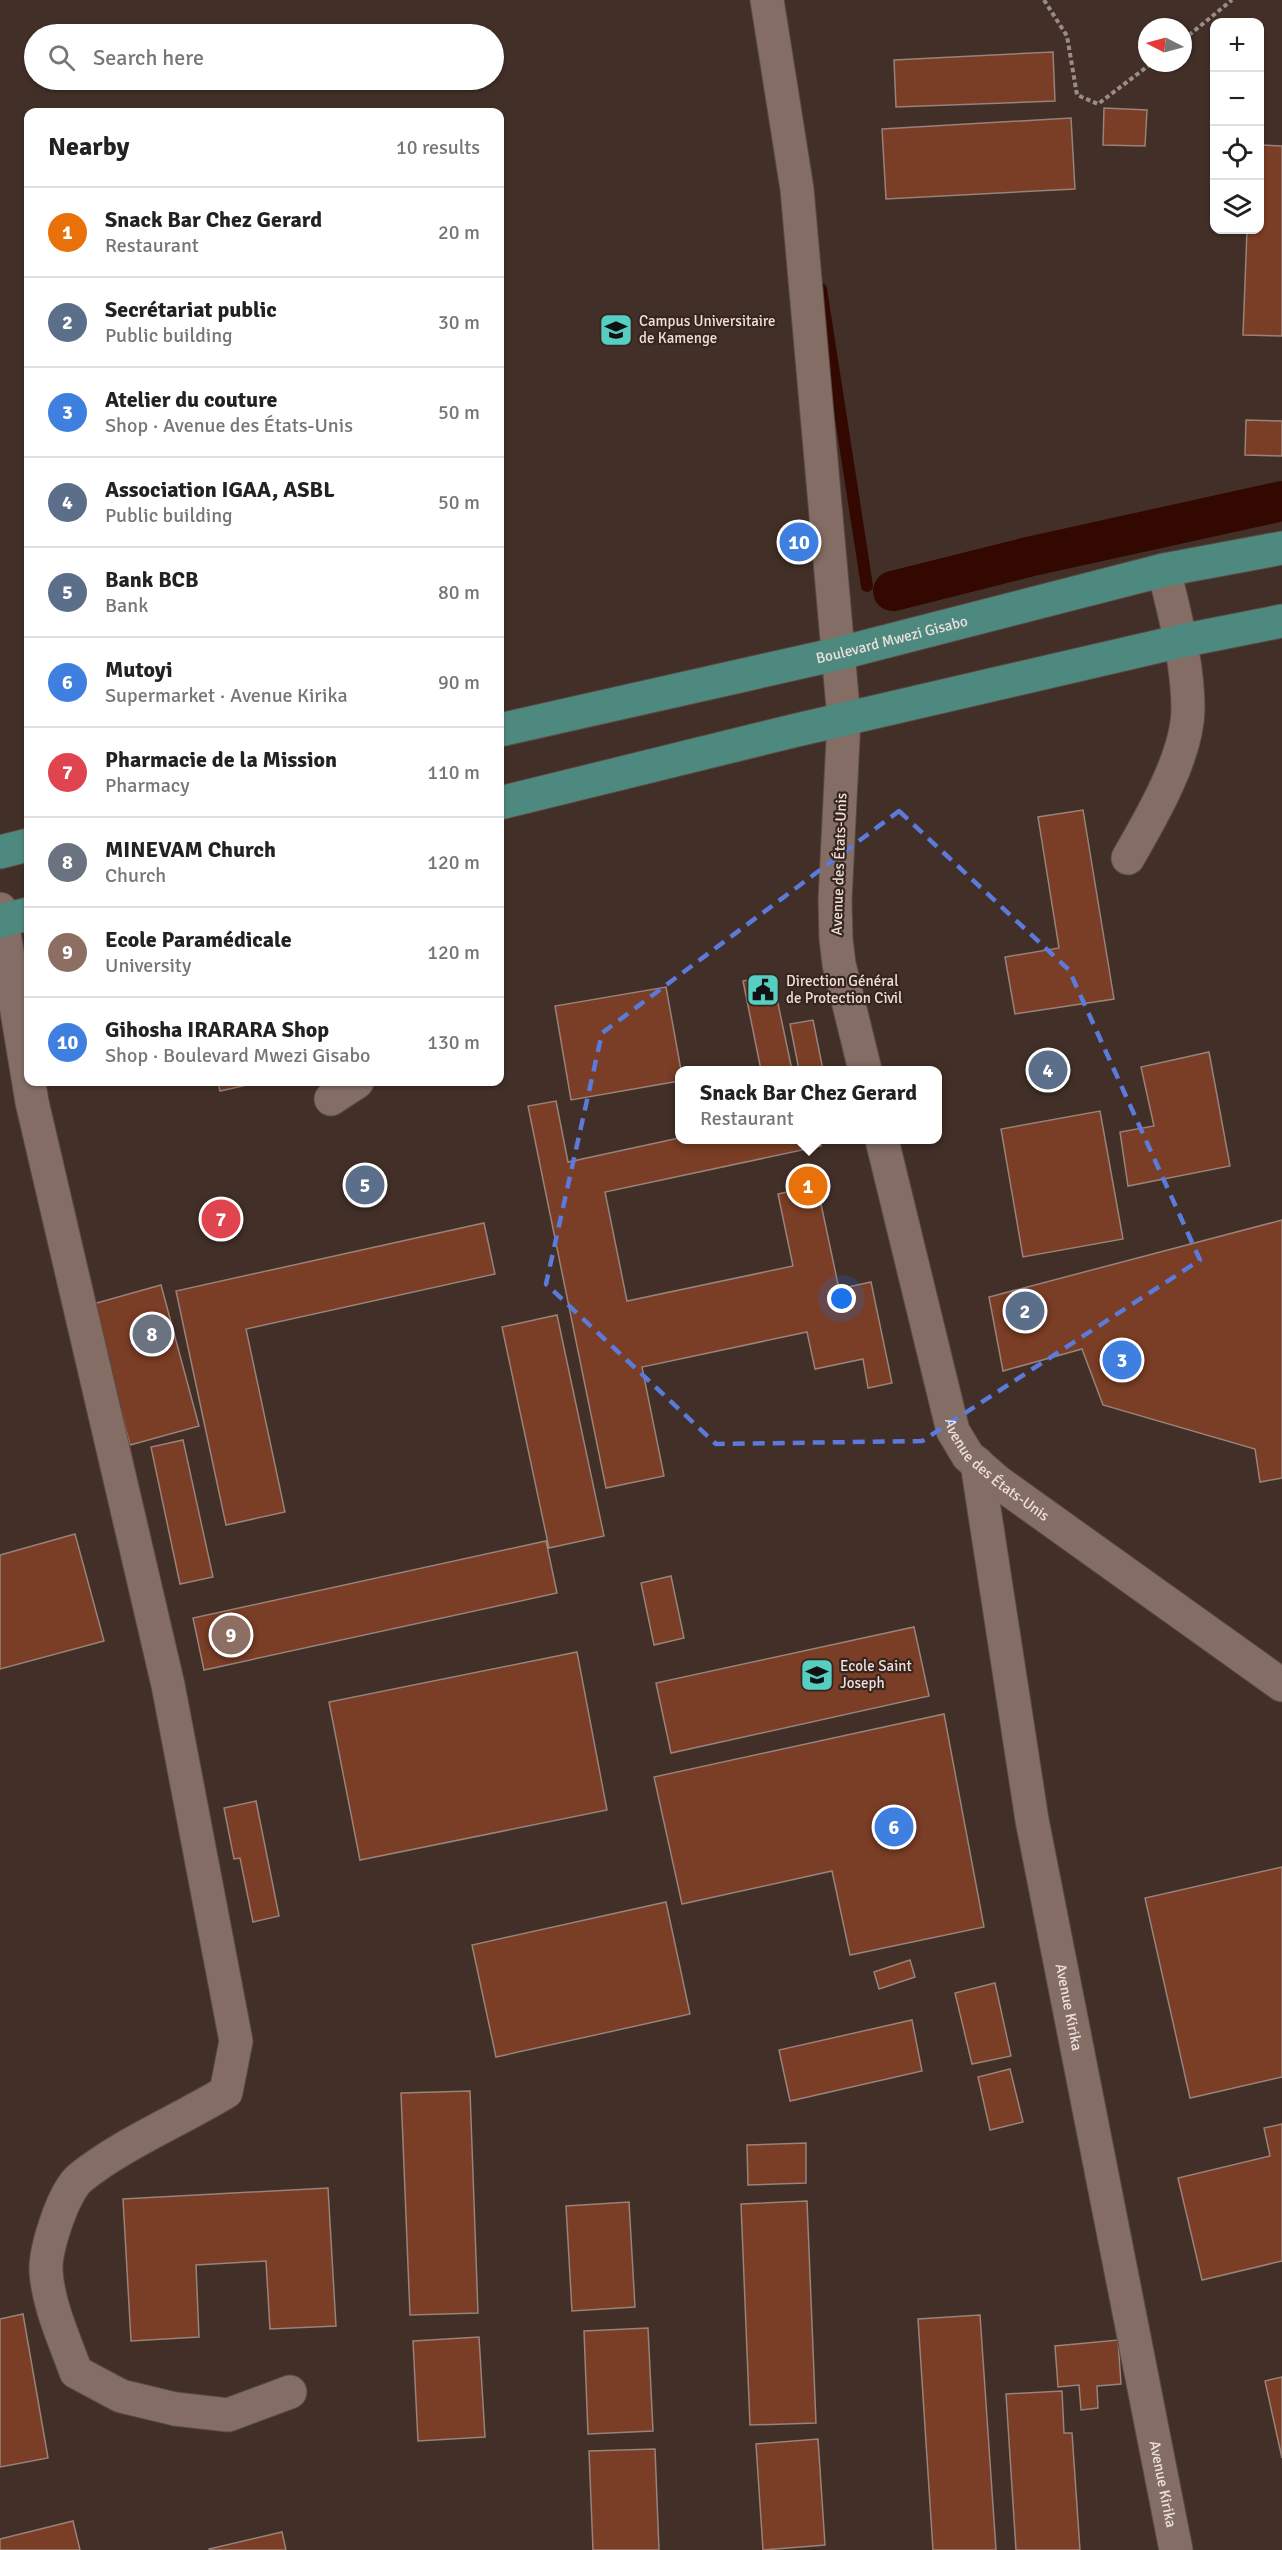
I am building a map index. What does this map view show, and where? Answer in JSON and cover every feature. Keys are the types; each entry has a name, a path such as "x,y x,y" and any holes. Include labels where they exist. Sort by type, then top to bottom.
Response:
{"main road":[{"name":"Boulevard Mwezi Gisabo","path":"504,729 837,654 1164,570 1275,550"},
{"path":"504,802 1181,640 1279,622"},
{"path":"0,852 24,846"}],"street":[{"name":"Avenue des États-Unis","path":"767,0 796,189 844,719 835,900 836,939 839,964 864,1066"},
{"path":"1128,858 1158,807 1180,747 1188,712 1181,640 1164,570"},
{"path":"8,916 24,1040"},
{"path":"30,1086 168,1685 236,2041 226,2092 115,2155 78,2180 53,2226 46,2271 56,2315 76,2372 121,2396 175,2409 228,2415 290,2392"},
{"name":"Avenue des États-Unis","path":"883,1144 953,1431 960,1445 977,1463 1007,1488 1282,1685"},
{"name":"Avenue Kirika","path":"977,1463 1032,1820 1176,2550"}],"path":[{"path":"1044,0 1067,36 1077,95 1098,104 1140,72"},
{"path":"1192,33 1232,0"}],"highlighted area":[{"path":"899,811 1069,970 1200,1260 922,1441 716,1444 546,1284 602,1033"}],"building":[{"path":"1053,52 1055,101 896,107 894,60"},
{"path":"1104,108 1147,110 1145,146 1103,145"},
{"path":"1071,118 1075,189 886,199 882,129"},
{"path":"1264,145 1282,146 1282,336 1243,335 1247,234 1264,234"},
{"path":"1246,420 1282,421 1282,456 1245,455"},
{"path":"796,533 807,535 804,549 793,548"},
{"path":"1083,810 1114,999 1015,1014 1005,957 1059,948 1038,817"},
{"path":"772,975 791,1066 760,1066 743,981"},
{"path":"666,987 680,1066 675,1066 675,1082 571,1100 555,1006"},
{"path":"813,1020 822,1066 798,1066 790,1024"},
{"path":"1209,1052 1230,1166 1128,1186 1120,1132 1154,1126 1141,1067"},
{"path":"219,1086 243,1086 220,1091"},
{"path":"556,1101 568,1162 675,1139 675,1144 821,1144 821,1146 605,1192 627,1301 793,1266 778,1194 817,1185 839,1289 871,1282 892,1383 868,1388 863,1359 815,1369 807,1332 642,1367 664,1476 606,1488 528,1106"},
{"path":"1100,1111 1123,1239 1023,1257 1001,1129"},
{"path":"1282,1220 1282,1478 1260,1482 1255,1449 1103,1405 1082,1349 1003,1371 989,1297"},
{"path":"484,1223 495,1274 246,1329 285,1512 226,1525 176,1291"},
{"path":"161,1285 199,1426 130,1445 93,1304"},
{"path":"557,1315 604,1536 549,1548 502,1327"},
{"path":"183,1440 213,1577 180,1584 151,1447"},
{"path":"75,1534 104,1641 0,1669 0,1555"},
{"path":"546,1541 557,1593 204,1670 193,1618"},
{"path":"671,1576 684,1638 654,1645 641,1583"},
{"path":"914,1627 929,1696 671,1753 656,1683"},
{"path":"577,1652 607,1810 360,1860 329,1702"},
{"path":"944,1714 984,1927 850,1955 832,1871 682,1904 654,1777"},
{"path":"256,1801 279,1916 253,1922 240,1858 234,1859 224,1808"},
{"path":"1282,1867 1282,2077 1190,2098 1145,1898"},
{"path":"666,1902 690,2014 496,2057 472,1945"},
{"path":"910,1960 915,1977 879,1989 874,1972"},
{"path":"995,1983 1011,2056 972,2064 955,1993"},
{"path":"912,2020 922,2071 790,2101 779,2050"},
{"path":"1010,2069 1023,2122 990,2130 978,2077"},
{"path":"470,2091 478,2313 410,2315 401,2093"},
{"path":"1282,2124 1282,2261 1202,2280 1178,2178 1270,2156 1264,2128"},
{"path":"806,2143 806,2183 748,2185 747,2145"},
{"path":"328,2188 336,2326 270,2329 266,2261 196,2265 199,2337 131,2341 123,2199"},
{"path":"807,2201 816,2423 750,2425 741,2204"},
{"path":"629,2202 635,2307 572,2311 566,2206"},
{"path":"23,2314 48,2458 0,2467 0,2319"},
{"path":"980,2315 996,2550 933,2550 918,2319"},
{"path":"648,2328 653,2431 588,2434 584,2331"},
{"path":"479,2337 485,2437 418,2441 413,2341"},
{"path":"1118,2340 1121,2384 1097,2386 1098,2408 1081,2410 1079,2385 1058,2387 1055,2346"},
{"path":"1282,2377 1282,2458 1265,2381"},
{"path":"1062,2391 1064,2433 1072,2433 1080,2550 1016,2550 1006,2394"},
{"path":"818,2439 825,2545 763,2550 756,2444"},
{"path":"655,2449 659,2550 593,2550 589,2451"},
{"path":"73,2521 80,2550 0,2550 0,2539"},
{"path":"282,2532 286,2550 209,2550 209,2549"}],"waterway":[{"path":"821,289 867,586"},
{"path":"893,591 1028,557 1282,501"}],"place":[{"name":"Campus Universitaire de Kamenge","path":"616,330"},
{"name":"Gihosha IRARARA Shop","path":"799,542"},
{"name":"Direction Général de Protection Civil","path":"763,990"},
{"name":"Association IGAA, ASBL","path":"1048,1070"},
{"name":"Bank BCB","path":"365,1185"},
{"name":"Snack Bar Chez Gerard","path":"808,1186"},
{"name":"Pharmacie de la Mission","path":"221,1219"},
{"name":"Secrétariat public","path":"1025,1311"},
{"name":"MINEVAM Church","path":"152,1334"},
{"name":"Atelier du couture","path":"1122,1360"},
{"name":"Ecole Paramédicale","path":"231,1635"},
{"name":"Ecole Saint Joseph","path":"817,1675"},
{"name":"Mutoyi","path":"894,1827"}]}
